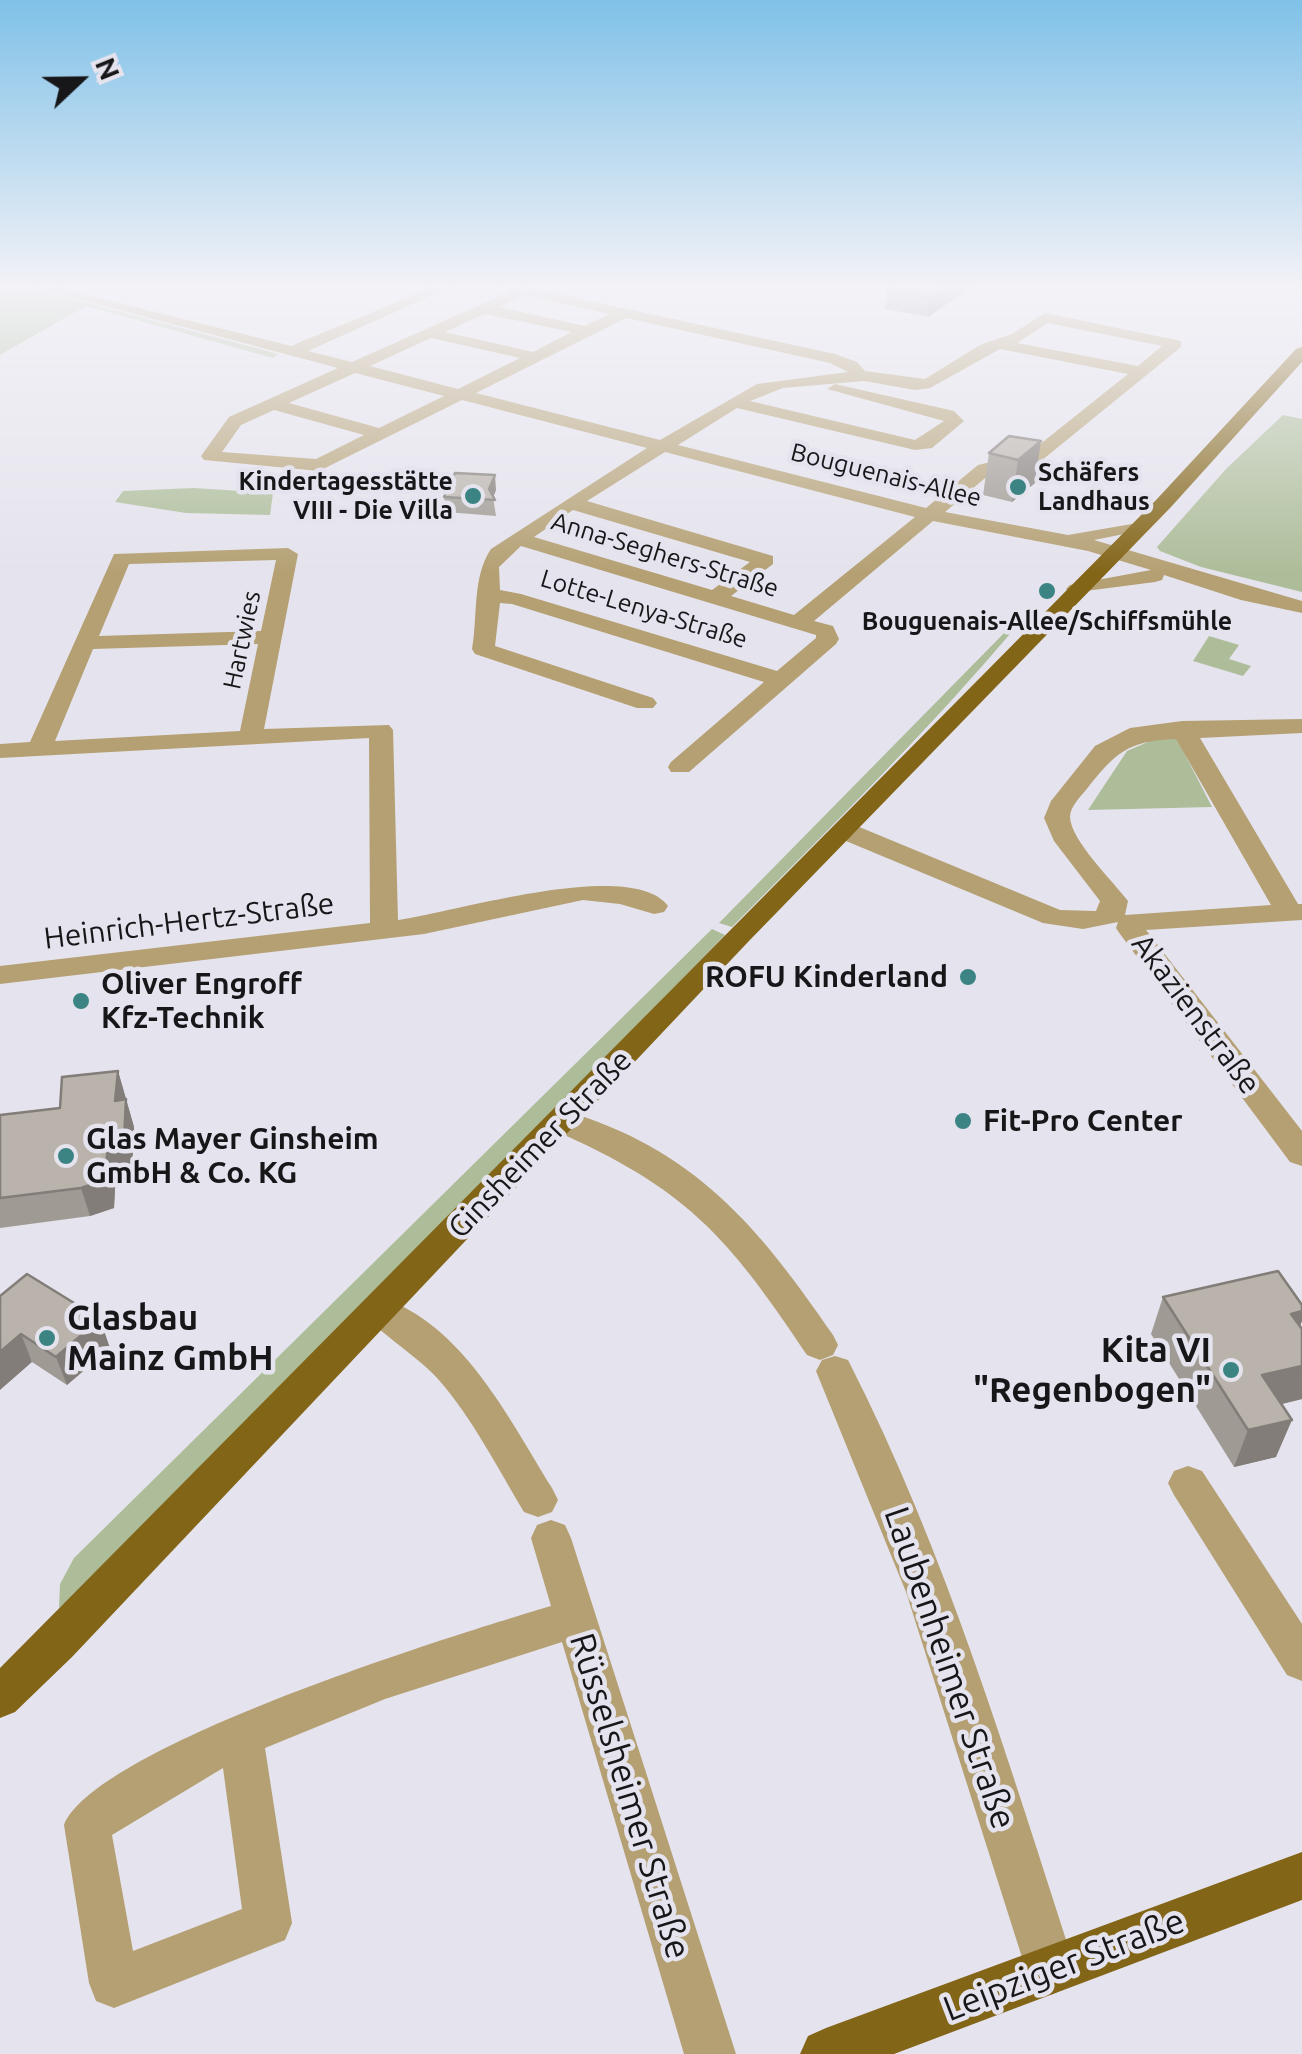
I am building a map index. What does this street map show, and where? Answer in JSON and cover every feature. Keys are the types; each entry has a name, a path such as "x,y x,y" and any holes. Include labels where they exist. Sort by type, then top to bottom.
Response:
{"main road":[{"name":"Ginsheimer Straße","path":"0,1697 1142,525 1274,382"},
{"name":"Leipziger Straße","path":"826,2054 1302,1876"}],"street":[{"path":"322,382 235,421 210,456 320,465 487,382"},
{"name":"Bouguenais-Allee","path":"405,382 1109,557"},
{"path":"646,703 482,649 489,596 488,567 516,538 734,402 773,385 799,382"},
{"path":"734,402 915,445 926,444 955,423 948,415 824,387 817,382"},
{"path":"900,382 930,382"},
{"path":"798,623 985,469 1035,457 1130,382"},
{"path":"273,404 382,434"},
{"path":"571,503 766,560 715,598"},
{"path":"1061,539 1142,525"},
{"name":"Bouguenais-Allee","path":"1004,531 1061,539 1109,557"},
{"name":"Anna-Seghers-Straße","path":"516,538 798,623"},
{"name":"Hartwies","path":"84,643 121,558 288,554 250,738"},
{"path":"1109,557 1155,576 1302,607"},
{"path":"1109,557 1266,599"},
{"path":"1077,589 1155,576"},
{"name":"Lotte-Lenya-Straße","path":"489,596 514,598 781,680"},
{"path":"680,766 828,639 824,631 798,623"},
{"path":"39,749 84,643 271,637"},
{"path":"1182,728 1296,912 1122,918 1114,901 1067,841 1057,818 1060,806 1104,751 1138,733 1182,728 1300,729"},
{"path":"0,752 381,730 384,930"},
{"name":"Akazienstraße","path":"844,830 1054,917 1089,921 1122,918 1302,1154"},
{"name":"Heinrich-Hertz-Straße","path":"0,975 384,930 583,892 624,896 654,906"},
{"name":"Laubenheimer Straße","path":"562,1121 648,1164 706,1201 770,1273 827,1358 874,1453 958,1674 1051,1970"},
{"name":"Rüsselsheimer Straße","path":"380,1311 429,1346 470,1389 544,1519 710,2054"},
{"path":"1188,1483 1302,1661"},
{"path":"240,1739 268,1924 114,1983 88,1825 134,1791 240,1739 401,1671 575,1618"}],"green space":[{"path":"1283,415 1302,419 1302,592 1201,567 1160,551 1157,547 1226,469"},
{"path":"194,488 273,493 270,515 186,513 115,502 123,491"},
{"path":"1011,626 1016,627 841,817 732,927 719,923"},
{"path":"1209,636 1239,645 1229,659 1251,666 1243,676 1193,661"},
{"path":"1157,738 1177,739 1212,807 1088,810 1127,751"},
{"path":"712,929 725,935 89,1583 59,1608 60,1584 74,1558"}],"building":[{"path":"1009,436 1041,441 1018,460 989,453"},
{"path":"455,473 495,475 489,489 495,500 444,497"},
{"name":"Glas Mayer Ginsheim GmbH & Co. KG","path":"118,1071 115,1101 126,1099 124,1139 108,1142 105,1180 81,1188 0,1198 0,1115 60,1108 62,1077"},
{"path":"1278,1271 1302,1305 1302,1311 1291,1314 1302,1329 1302,1366 1262,1375 1292,1420 1248,1430 1163,1297"},
{"path":"27,1274 100,1319 56,1357 21,1334 0,1352 0,1296"}],"place":[{"name":"Schäfers Landhaus","path":"1018,487"},
{"name":"Kindertagesstätte VIII - Die Villa","path":"473,496"},
{"name":"Bouguenais-Allee/Schiffsmühle","path":"1047,591"},
{"name":"ROFU Kinderland","path":"968,977"},
{"name":"Oliver Engroff Kfz-Technik","path":"81,1001"},
{"name":"Fit-Pro Center","path":"963,1121"},
{"name":"Glas Mayer Ginsheim GmbH & Co. KG","path":"66,1156"},
{"name":"Glasbau Mainz GmbH","path":"47,1338"},
{"name":"Kita VI \"Regenbogen\"","path":"1231,1370"}]}
